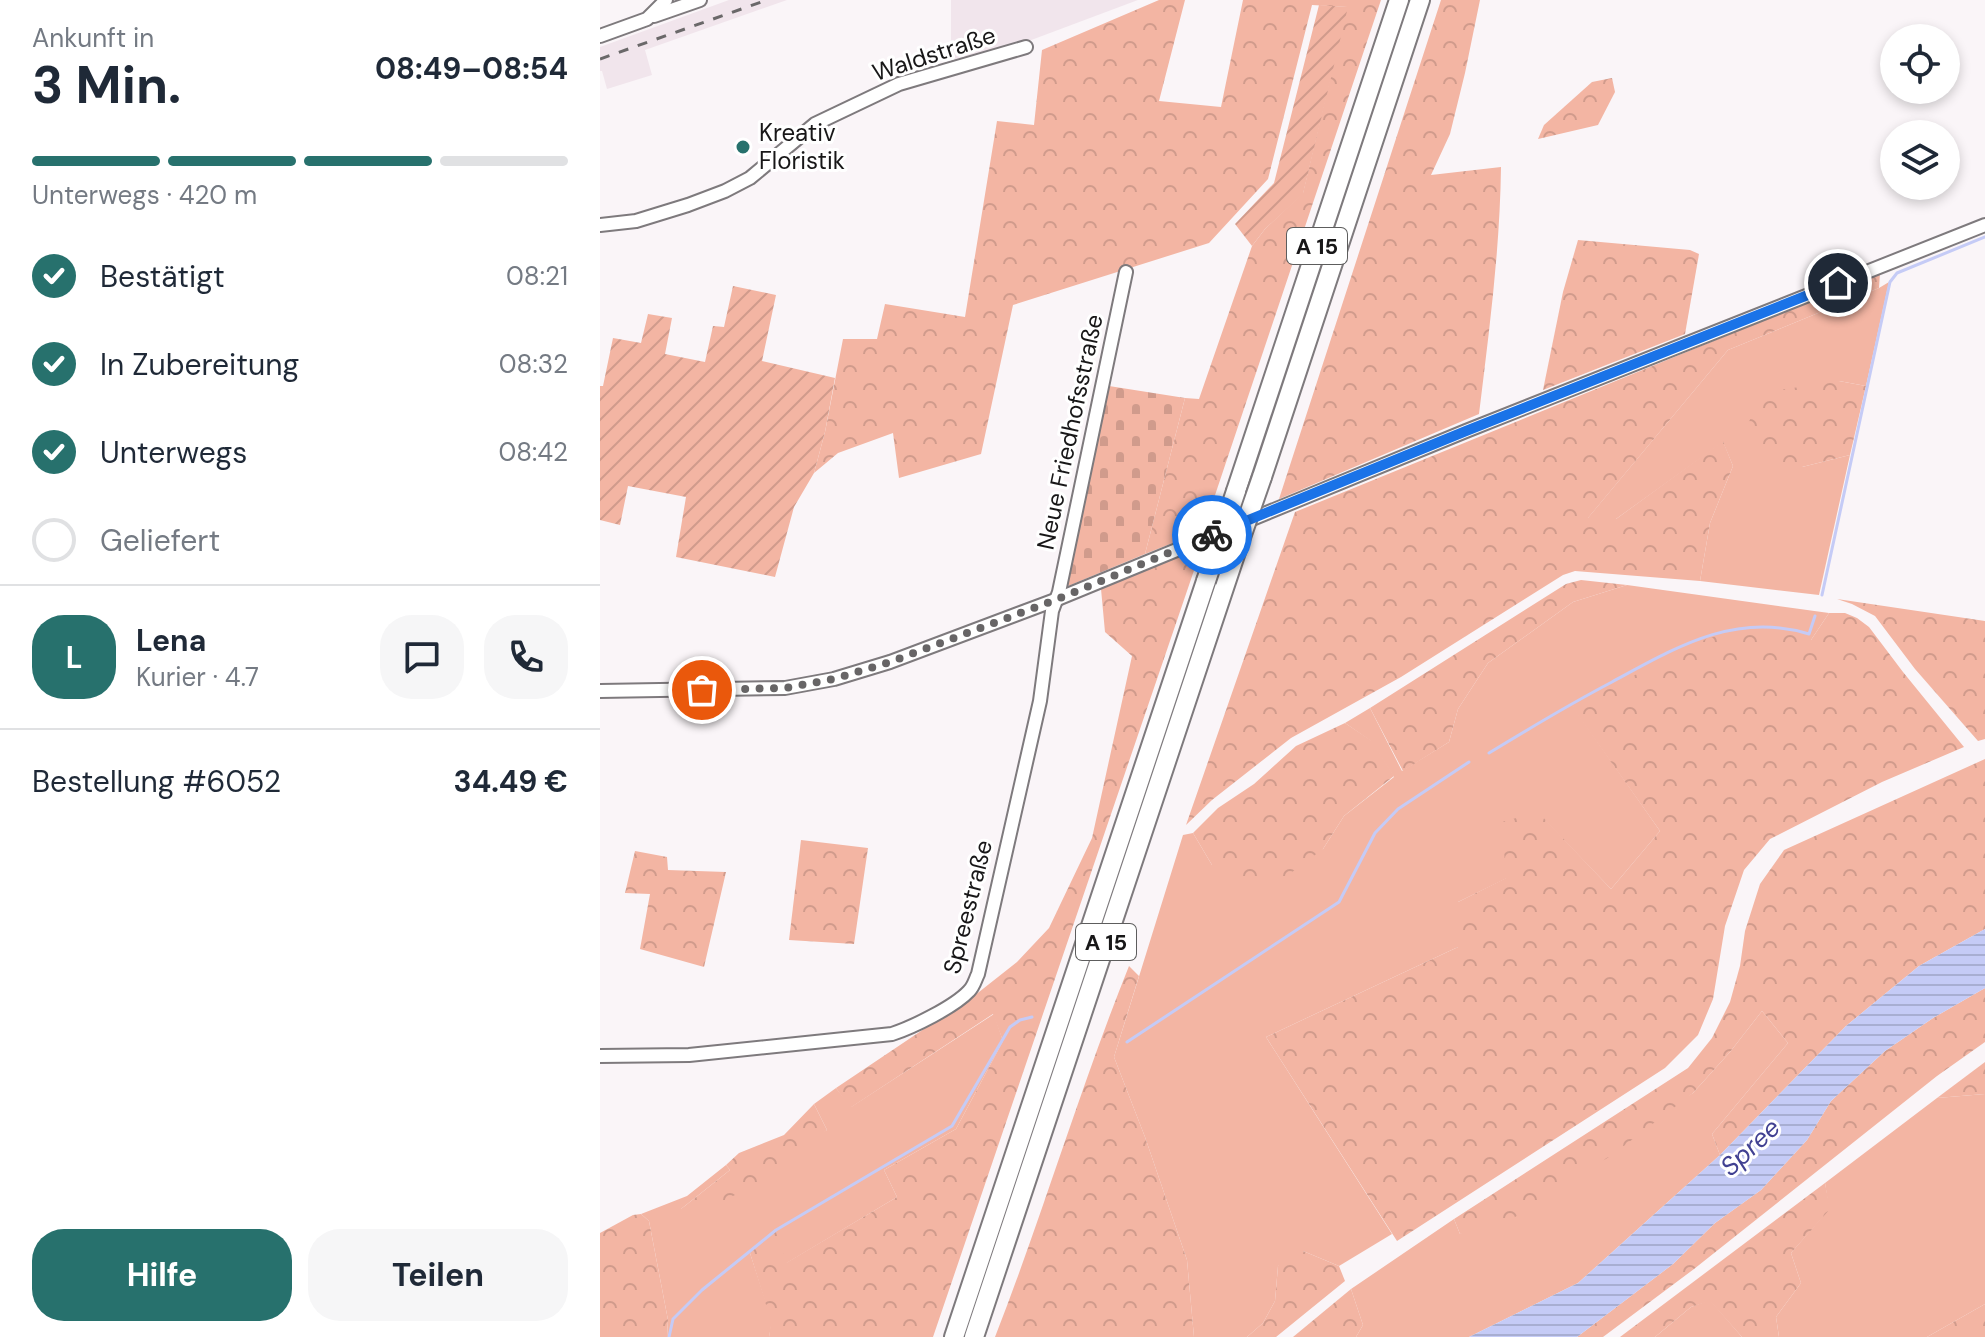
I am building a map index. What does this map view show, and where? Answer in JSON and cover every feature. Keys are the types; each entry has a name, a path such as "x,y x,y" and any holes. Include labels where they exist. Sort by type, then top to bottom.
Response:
{"highway":[{"name":"A 15","path":"954,1337 1399,0"},
{"name":"A 15","path":"974,1337 1420,0"}],"street":[{"path":"647,19 666,0"},
{"path":"600,36 700,0"},
{"name":"Waldstraße","path":"600,225 636,221 725,191 750,178 815,124 899,84 1026,47"},
{"path":"600,691 761,689 808,684 890,662 1055,600 1466,431 1985,225"},
{"name":"Neue Friedhofsstraße","path":"1055,600 1126,272"},
{"name":"Spreestraße","path":"600,1056 689,1055 892,1034 911,1028 972,988 978,974 1040,701 1055,600"}],"shaded area":[{"path":"729,0 787,0 645,50 652,75 607,89 600,71 600,47"},
{"path":"951,0 1138,0 1026,42 951,60"}],"green space":[{"path":"1159,0 1185,0 1159,101 1221,107 1243,0 1381,0 1203,531 1145,554 1185,398 1199,399 1252,246 1265,229 1303,193 1347,7 1312,5 1268,179 1209,243 1013,305 981,454 899,478 893,433 838,453 814,473 843,339 877,339 885,304 965,317 997,121 1034,125 1042,50"},
{"path":"1441,0 1480,0 1450,134 1431,175 1501,167 1496,260 1479,414 1279,499"},
{"path":"1319,5 1348,7 1303,194 1265,229 1252,246 1235,224 1274,183"},
{"path":"1612,78 1615,92 1598,125 1538,139 1544,125 1592,82"},
{"path":"1578,240 1690,250 1699,254 1685,334 1543,390 1563,292"},
{"path":"1880,273 1879,288 1728,350 1588,518 1616,519 1723,441 1733,466 1710,523 1700,581 1575,571 1563,575 1401,677 1291,738 1212,800 1186,825 1295,512"},
{"path":"1889,282 1866,386 1839,381 1802,467 1850,455 1819,595 1700,581 1710,523 1733,466 1723,442 1616,519 1587,519 1728,350"},
{"path":"733,286 776,295 762,361 835,378 814,473 794,507 775,577 676,557 686,497 628,486 620,525 600,520 600,386 603,386 613,338 641,343 648,314 672,318 665,354 705,362 713,326 724,327"},
{"path":"1839,381 1866,386 1850,455 1802,467 1775,461 1748,446 1744,430 1766,392"},
{"path":"1109,386 1185,398 1145,554 1061,589"},
{"path":"1203,544 933,1337 769,1337 771,1321 750,1253 776,1231 786,1263 897,1197 884,1170 956,1129 1003,1041 993,1014 850,1108 836,1088 979,992 1017,962 1049,928 1092,838 1132,656 1105,632 1101,589"},
{"path":"1581,580 1627,585 1573,602 1488,663 1458,709 1449,742 1403,771 1370,708 1566,584"},
{"path":"1627,585 1829,613 1811,640 1573,707 1660,831 1611,889 1538,813 1507,878 1458,902 1458,947 1266,1037 1392,1234 1339,1266 1303,1251 1278,1266 1275,1301 1263,1323 1247,1337 1194,1337 1187,1260 1114,1057 1183,835 1193,833 1212,865 1323,849 1344,816 1394,777 1371,741 1345,723 1370,708 1402,771 1449,742 1458,709 1488,663 1573,602"},
{"path":"1837,599 1985,621 1985,739 1978,741 1915,669 1875,616"},
{"path":"1829,613 1845,613 1869,627 1964,747 1882,782 1770,839 1744,870 1725,926 1713,999 1698,1035 1665,1068 1397,1241 1266,1037 1458,947 1458,902 1506,878 1502,822 1538,812 1611,889 1660,831 1572,707 1708,638 1748,630 1786,631 1811,640"},
{"path":"1345,723 1372,741 1394,776 1344,816 1323,849 1280,881 1238,884 1212,865 1193,833 1218,808 1254,784 1296,746"},
{"path":"1985,759 1985,929 1919,966 1846,1026 1720,1155 1712,1134 1788,1043 1762,1011 1693,1093 1612,1155 1501,1226 1460,1234 1454,1219 1688,1068 1712,1038 1730,1002 1745,931 1760,884 1784,850"},
{"path":"801,840 868,848 854,944 789,940"},
{"path":"635,851 667,857 668,870 726,872 704,967 640,949 650,894 625,893"},
{"path":"1129,966 1139,976 1114,1057 1187,1260 1194,1337 995,1337 1094,1058"},
{"path":"1985,988 1985,1042 1937,1076 1694,1269 1603,1337 1577,1337 1673,1264 1715,1223 1761,1190 1807,1140 1831,1101 1885,1051"},
{"path":"1762,1011 1788,1043 1712,1134 1720,1155 1578,1283 1469,1337 1356,1337 1363,1325 1351,1289 1454,1219 1460,1234 1693,1093"},
{"path":"994,1014 1003,1041 956,1129 884,1170 897,1197 785,1264 750,1253 772,1321 769,1337 667,1337 668,1320 649,1221 641,1214 687,1196 726,1165 730,1170 681,1209 827,1130 814,1104 836,1088 851,1107"},
{"path":"1985,1062 1985,1094 1937,1098"},
{"path":"1985,1094 1985,1304 1927,1337 1779,1337 1776,1317 1801,1283 1791,1253 1829,1209 1825,1183 1937,1098"},
{"path":"814,1104 827,1130 766,1180 679,1222 681,1209 730,1170 726,1165 739,1153 784,1135"},
{"path":"1825,1183 1830,1209 1791,1253 1801,1283 1776,1317 1779,1337 1742,1337 1710,1301 1691,1307 1655,1337 1620,1337"},
{"path":"641,1214 649,1221 668,1320 667,1337 600,1337 600,1233 633,1215"},
{"path":"1287,1251 1303,1251 1339,1266 1345,1281 1276,1337 1247,1337 1263,1323 1275,1301 1278,1266"},
{"path":"1351,1289 1363,1325 1356,1337 1293,1337"},
{"path":"1710,1300 1742,1337 1655,1337 1691,1307"},
{"path":"1985,1304 1985,1337 1927,1337"}],"water":[{"name":"Spree","path":"1985,929 1985,988 1885,1051 1831,1101 1807,1140 1761,1190 1715,1223 1673,1264 1577,1337 1469,1337 1578,1283 1720,1155 1846,1026 1919,966"}],"waterway":[{"path":"1822,595 1890,282 1897,273 1985,237"},
{"path":"1489,753 1581,699 1683,646 1731,630 1756,627 1782,628 1809,634 1815,616"},
{"path":"1127,1042 1339,902 1375,833 1398,809 1469,762"},
{"path":"669,1337 673,1319 702,1290 776,1230 952,1126 1010,1027 1032,1017"}],"railway":[{"path":"600,59 767,0"}],"way so far":[{"path":"702,690 785,688 834,679 890,662 1055,600 1212,535"}],"place":[{"name":"Kreativ Floristik","path":"743,147"}],"route":[{"path":"1212,535 1838,283"}]}
